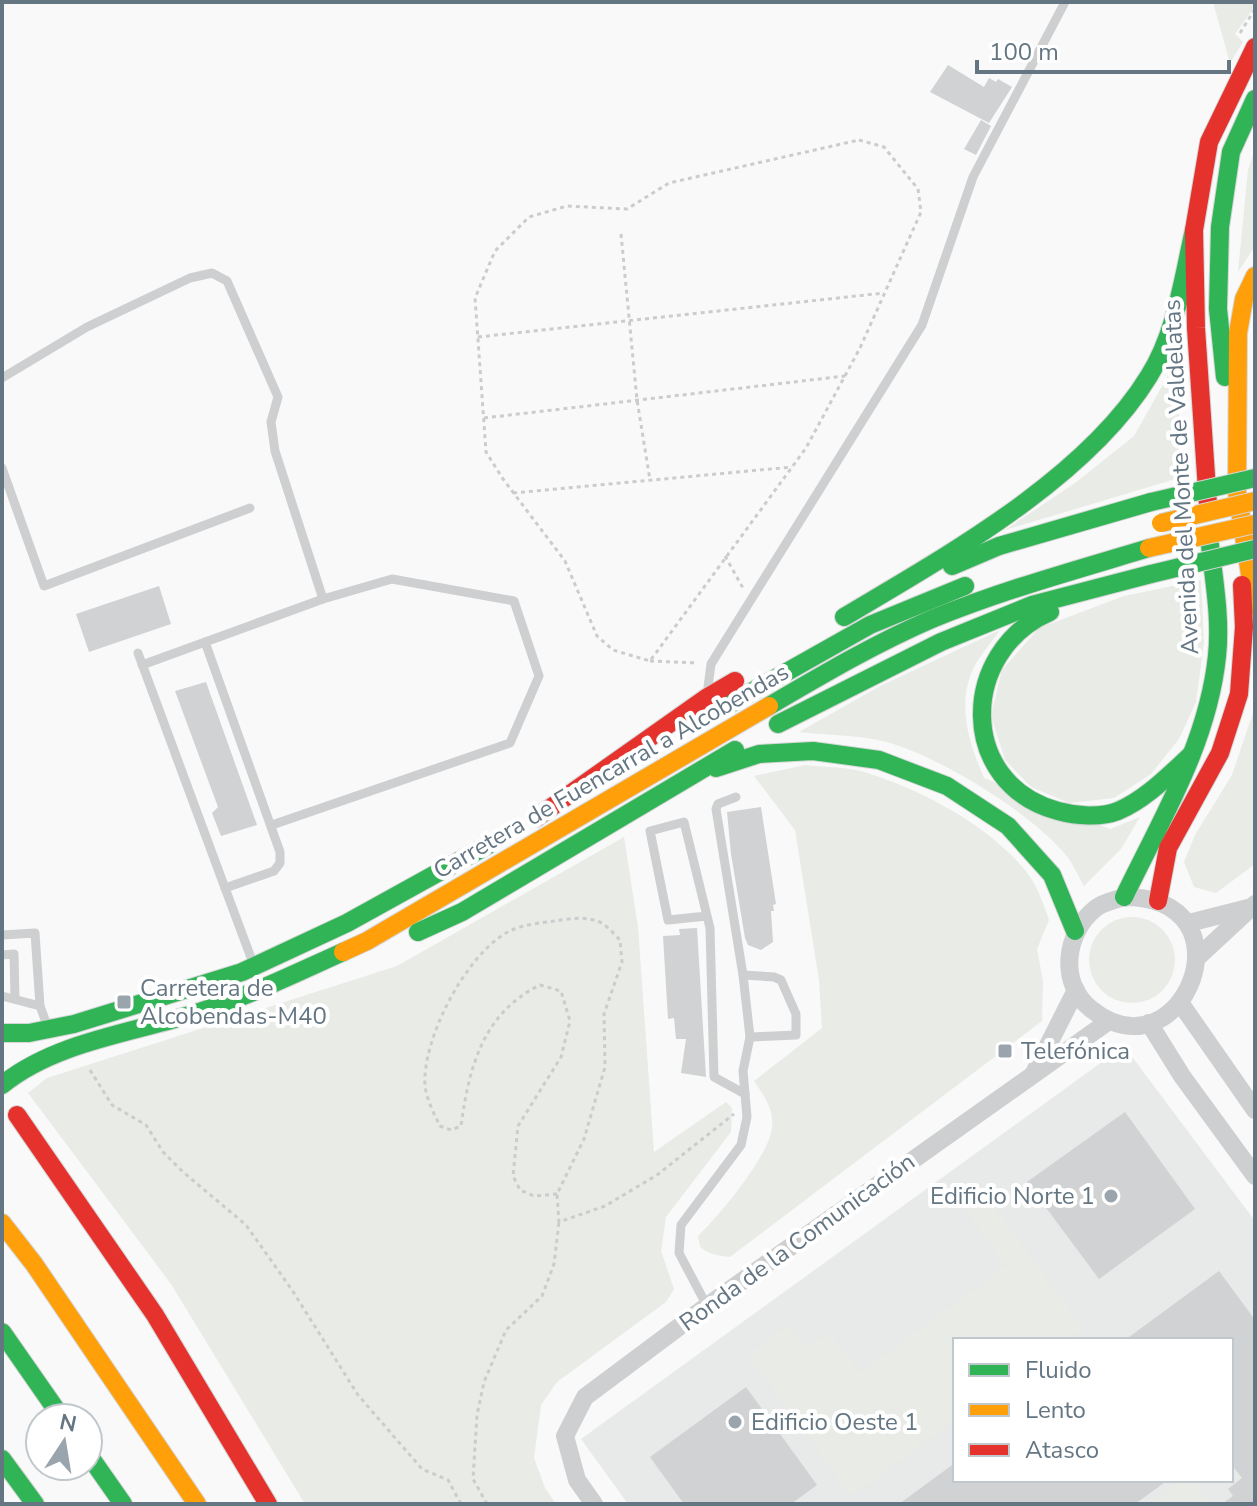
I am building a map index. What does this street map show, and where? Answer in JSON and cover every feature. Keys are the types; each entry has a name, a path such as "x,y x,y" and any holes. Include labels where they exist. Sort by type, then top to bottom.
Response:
{"main road":[{"name":"Avenida del Monte de Valdelatas","path":"1124,897 1191,755 1208,708 1217,654 1196,328 1194,230 1209,142 1255,47"},
{"name":"Avenida del Monte de Valdelatas","path":"1158,901 1168,848 1220,753 1239,694 1244,627 1237,492 1218,309 1220,227 1231,152 1255,99"},
{"path":"830,625 999,518 1059,473 1117,421 1150,374 1175,312 1194,230"},
{"path":"1255,276 1244,299 1238,333 1237,492 1255,606"},
{"path":"871,601 999,546 1151,502 1255,478"},
{"path":"1150,526 1255,501"},
{"name":"Carretera de Fuencarral a Alcobendas","path":"2,1085 17,1073 56,1054 251,994 367,941 828,672 931,620 1021,586 1149,548 1255,524"},
{"path":"251,994 327,974 462,912 775,726 941,642 1032,605 1255,549"},
{"name":"Carretera de Fuencarral a Alcobendas","path":"2,1033 34,1034 87,1021 170,997 255,967 327,934 522,826 835,642 919,600 1052,558"},
{"path":"1151,574 1040,616 1016,634 991,665 980,701 982,737 997,773 1025,800 1065,816 1109,814 1149,792 1191,755"},
{"path":"522,826 706,698 775,658"},
{"path":"694,776 759,754 813,751 879,760 947,786 1008,826 1052,875 1075,931"},
{"path":"17,1115 155,1315 268,1504"},
{"path":"2,1223 34,1264 197,1504"},
{"path":"2,1332 51,1402"},
{"path":"2,1459 35,1504"},
{"path":"104,1477 123,1504"}],"street":[{"path":"1124,897 1158,901 1174,909 1189,923 1198,957 1196,976 1181,1004 1166,1016 1133,1026 1109,1021 1089,1008 1076,990 1069,969 1075,931 1100,905 1124,897"},
{"path":"1189,923 1253,906"},
{"path":"1198,957 1253,906"},
{"path":"1033,1076 1076,990"},
{"path":"1181,1004 1255,1110"},
{"name":"Ronda de la Comunicación","path":"594,1504 577,1480 565,1436 585,1397 707,1306 1109,1021"},
{"path":"1149,1023 1182,1076 1255,1176"}],"lane":[{"path":"706,698 711,664 922,325 973,177 1065,2"},
{"path":"2,378 87,327 190,278 212,273 227,281 278,397 271,422 275,451 323,599"},
{"path":"2,468 44,586 250,508"},
{"path":"142,665 323,599 392,579 514,601 539,676 510,743 272,825"},
{"path":"205,642 280,852 280,863 274,871 225,888"},
{"path":"138,653 255,967"},
{"path":"707,1306 679,1253 681,1225 741,1145 747,1117 743,1071 750,1037 716,809 718,804 736,797"},
{"path":"707,916 668,920 650,831 684,822 710,928 714,1077 746,1099"},
{"path":"2,935 35,933 40,1006 49,1028"},
{"path":"2,955 14,954 15,999"},
{"path":"743,975 781,980 796,1014 796,1035 750,1037"},
{"path":"2,996 40,1006"}],"path":[{"path":"1238,35 1255,9"},
{"path":"650,661 806,448 845,376 921,212 918,189 884,147 859,140 669,183 627,209 567,206 529,217 495,251 475,298 486,452 565,561 597,636 613,650 650,661 711,664"},
{"path":"621,234 637,400 650,480"},
{"path":"478,337 884,292"},
{"path":"484,418 845,376"},
{"path":"513,493 792,467"},
{"path":"725,556 750,602"},
{"path":"487,1504 473,1479 477,1415 484,1382 506,1330 542,1296 554,1264 559,1222 557,1194 584,1139 605,1067 604,1014 622,962 620,940 599,921 573,918 506,932 480,956 439,1021 429,1051 425,1086 432,1112 440,1126 451,1130 461,1126 470,1076 483,1040 499,1016 520,995 540,985 561,991 570,1021 561,1057 518,1126 513,1176 520,1190 534,1196 557,1194"},
{"path":"85,1062 112,1105 146,1125 163,1152 183,1172 246,1225 292,1290 358,1395 422,1469 448,1480 461,1504"},
{"path":"559,1222 605,1206 657,1175 746,1099"}],"shaded area":[{"path":"1213,2 1255,2 1235,34 1243,42 1230,63"},
{"path":"1255,149 1255,246 1238,272 1248,170"},
{"path":"1179,356 1179,478 1005,530 1075,483 1134,436"},
{"path":"1201,580 1204,642 1196,702 1179,739 1151,774 1114,798 1069,803 1031,787 1005,760 991,716 1002,670 1039,628 1124,596"},
{"path":"1000,630 974,667 966,695 969,737 984,778 1110,829 1140,817 1121,849 1084,886 1068,858 1049,837 1005,802 952,770 900,746 878,740 799,732 880,686"},
{"path":"1255,707 1255,864 1216,893 1194,887 1184,862 1195,835 1232,775"},
{"path":"805,765 861,771 928,797 991,837 1025,870 1049,920 1037,949 1043,981 1042,1021 730,1257 722,1256 700,1247 698,1236 753,1169 769,1139 772,1127 770,1108 754,1081 822,1028 819,980 795,830 754,776"},
{"path":"624,837 638,927 654,1152 726,1102 732,1108 731,1132 666,1217 661,1251 674,1289 666,1302 557,1382 541,1405 534,1458 545,1488 556,1504 305,1504 171,1284 28,1093 47,1078 397,966"},
{"path":"1124,917 1140,917 1163,929 1172,943 1175,960 1172,977 1163,991 1140,1003 1124,1003 1108,996 1096,984 1089,968 1089,952 1096,936 1108,924"},
{"path":"1124,1046 1255,1221 1255,1504 628,1504 581,1439"},
{"path":"980,1187 1083,1328 1069,1338 953,1338 953,1422 851,1496 748,1355 789,1324 807,1348 829,1332 860,1373 1006,1266 959,1201"},
{"path":"1179,1482 1196,1482 1212,1504 1149,1504"}],"building":[{"path":"948,65 984,87 989,78 1012,87 989,123 930,92"},
{"path":"981,120 991,126 976,155 964,149"},
{"path":"159,586 171,624 89,652 76,614"},
{"path":"206,682 257,825 221,836 212,813 218,807 175,691"},
{"path":"761,807 776,904 773,905 774,911 771,911 773,942 761,950 748,945 745,938 727,812"},
{"path":"697,928 706,1077 681,1073 686,1039 676,1039 674,1018 668,1019 663,936 680,935 679,929"},
{"name":"Edificio Norte 1","path":"1125,1112 1195,1209 1099,1279 1027,1182"},
{"path":"1219,1271 1255,1320 1255,1504 1222,1504 1233,1496 1228,1489 1242,1478 1233,1467 1233,1338 1128,1338"},
{"name":"Edificio Oeste 1","path":"746,1387 817,1485 791,1504 684,1504 650,1457"},
{"path":"953,1464 953,1482 1165,1482 1135,1504 899,1504"}],"traffic: fast":[{"path":"1225,377 1218,309 1220,227 1231,152 1255,99"},
{"path":"844,617 1011,512 1089,449 1122,413 1149,376 1166,342 1178,305 1194,230"},
{"path":"1151,502 1255,478"},
{"path":"952,566 999,546 1151,502"},
{"path":"1124,897 1181,780 1204,720 1212,688 1218,628 1210,545"},
{"path":"769,706 870,649 932,619 1149,548"},
{"path":"1151,574 1255,549"},
{"path":"778,724 941,642 1032,605 1151,574"},
{"path":"721,709 870,625 965,586"},
{"path":"1050,612 1020,631 999,656 986,685 982,716 987,746 1001,774 1025,796 1058,811 1104,815 1138,800 1191,755"},
{"path":"418,932 462,912 735,750"},
{"path":"716,768 759,754 813,751 879,760 947,786 1008,826 1052,875 1075,931"},
{"path":"2,1033 29,1033 74,1024 242,972 347,923 488,845"},
{"path":"2,1085 46,1058 95,1040 215,1007 343,952"},
{"path":"2,1332 51,1402"},
{"path":"2,1459 35,1504"},
{"path":"104,1477 123,1504"}],"traffic: slow":[{"path":"1255,276 1244,299 1238,333 1237,492 1255,606"},
{"path":"1161,523 1255,501"},
{"path":"1149,548 1255,524"},
{"path":"343,952 367,941 769,706"},
{"path":"2,1223 34,1264 197,1504"}],"traffic: jam":[{"path":"1208,505 1196,328 1194,230 1209,142 1255,47"},
{"path":"1158,901 1168,848 1220,753 1239,694 1244,627 1242,585"},
{"path":"536,818 706,698 735,681"},
{"path":"17,1115 155,1315 268,1504"}],"place":[{"name":"Carretera de Alcobendas-M40","path":"124,1002"},
{"name":"Telefónica","path":"1005,1051"},
{"name":"Edificio Norte 1","path":"1111,1196"},
{"name":"Edificio Oeste 1","path":"735,1422"}]}
